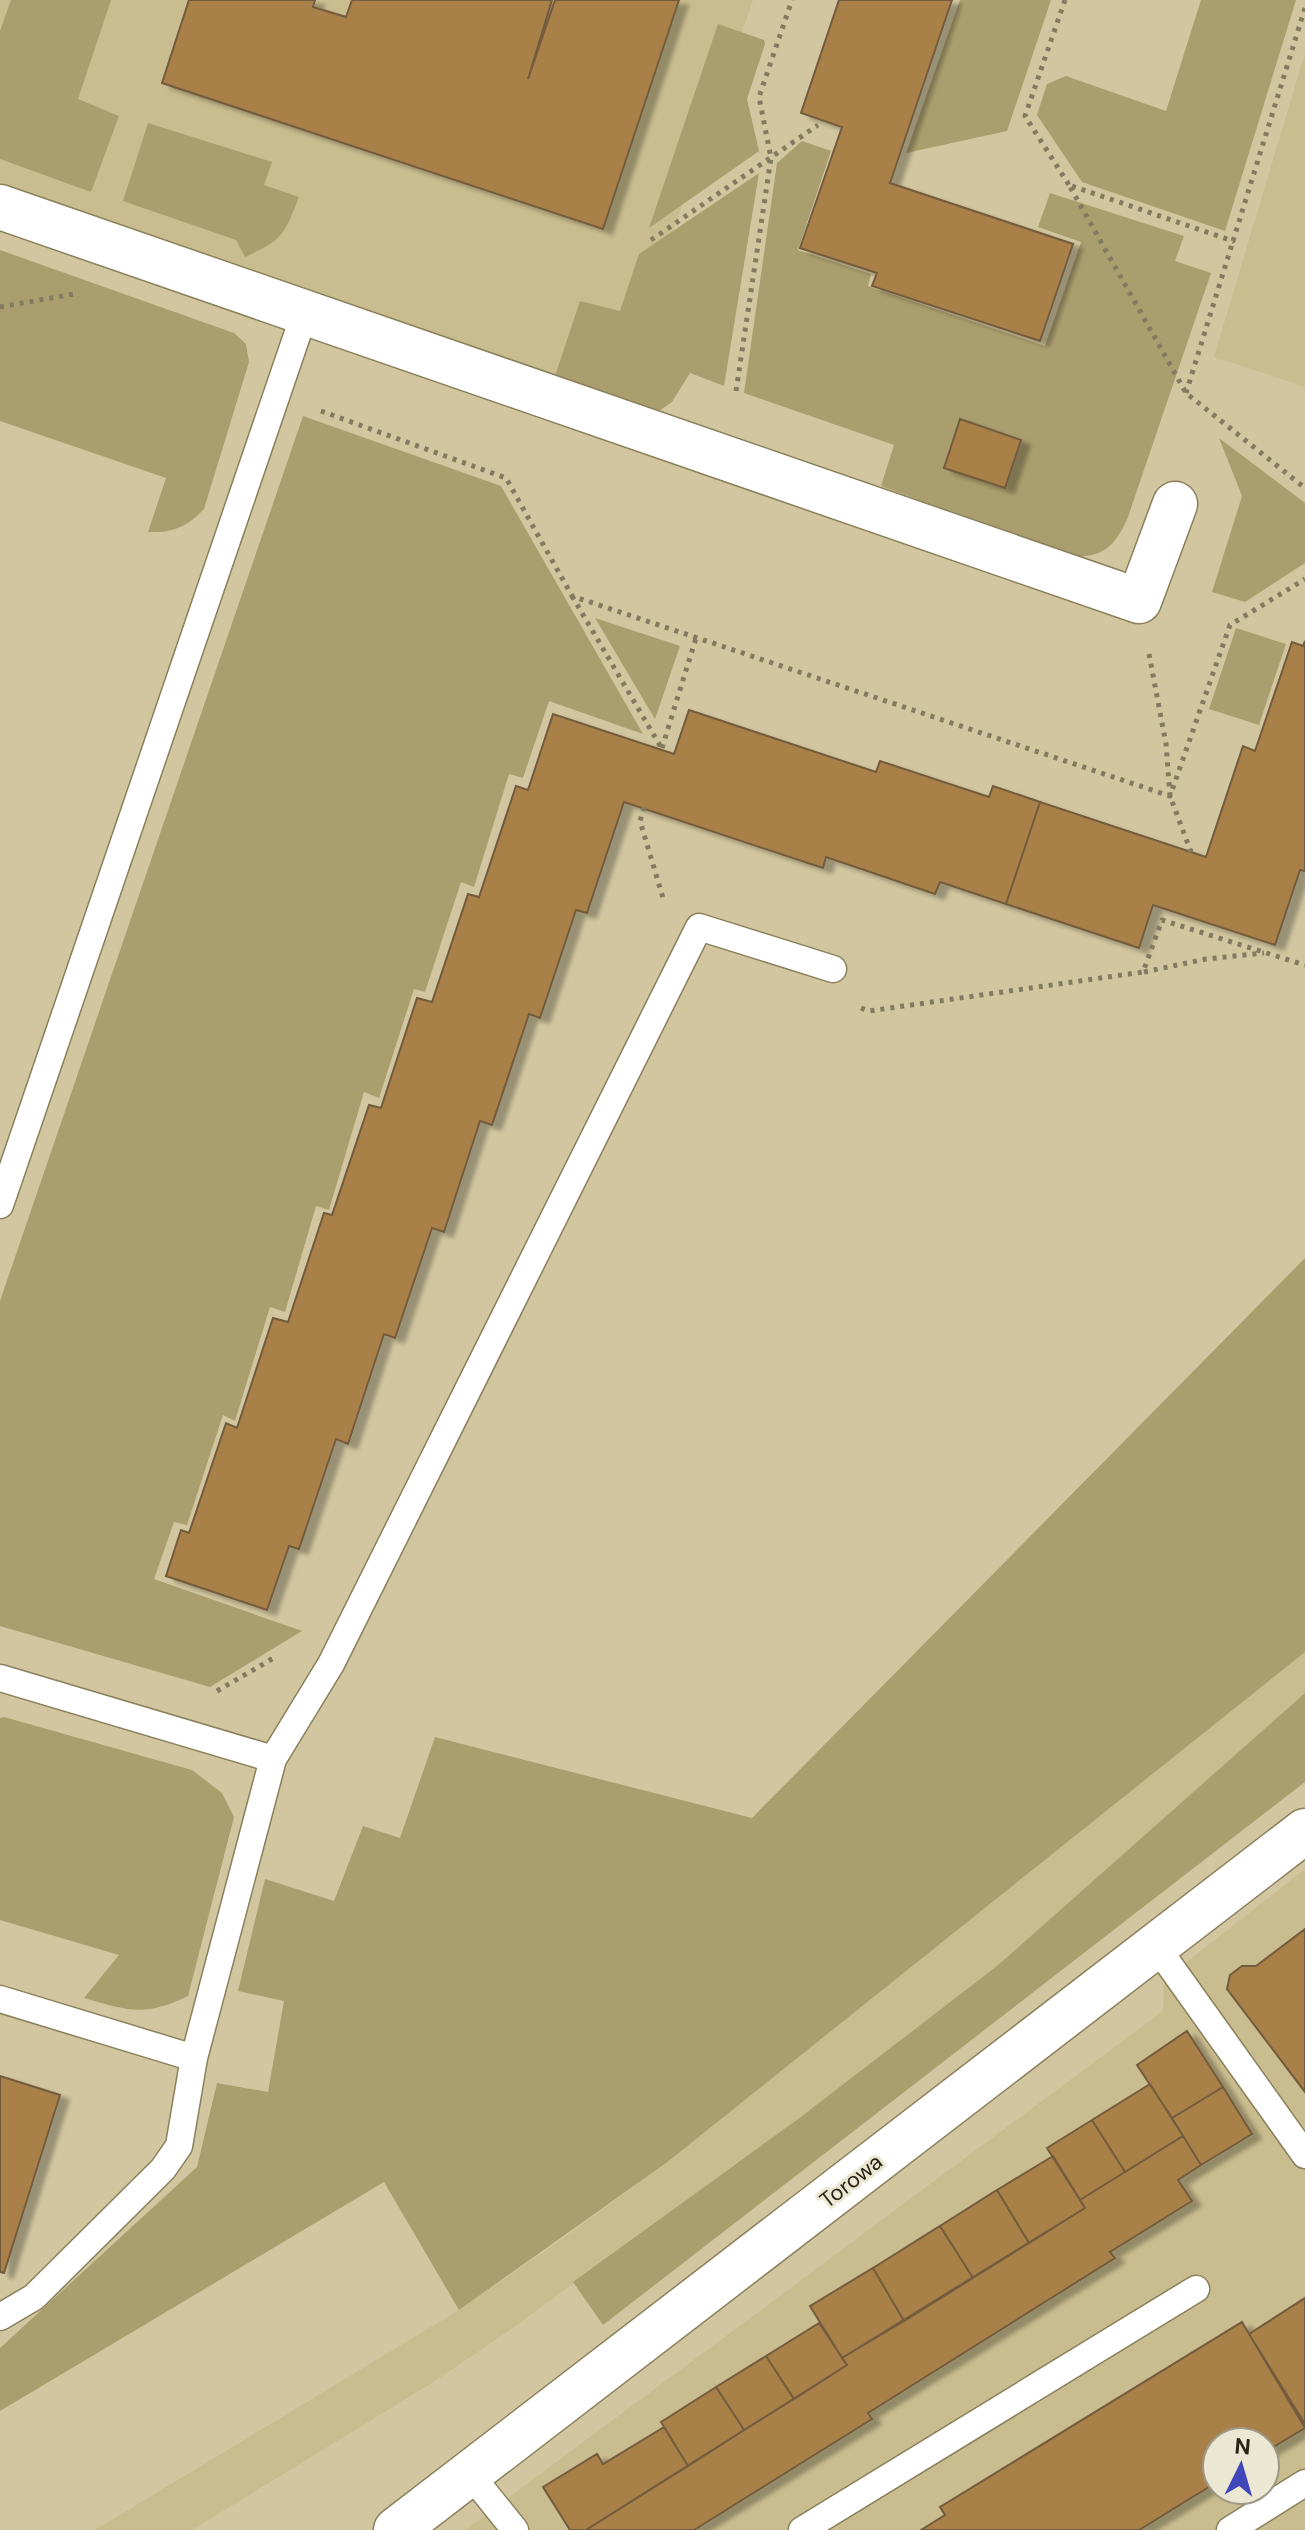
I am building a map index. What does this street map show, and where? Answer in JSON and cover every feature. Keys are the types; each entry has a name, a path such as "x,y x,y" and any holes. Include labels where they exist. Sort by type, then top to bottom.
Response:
{"street":[{"path":"0,207 1139,601 1175,504"},
{"name":"Torowa","path":"396,2530 1305,1831"}],"lane":[{"path":"0,1205 305,312"},
{"path":"0,2317 34,2297 163,2169 179,2146 194,2058 273,1759 331,1664 699,927 833,969"},
{"path":"0,1678 273,1759"},
{"path":"1156,1946 1305,2155"},
{"path":"0,1999 194,2058"},
{"path":"802,2530 1196,2289"},
{"path":"470,2474 515,2530"},
{"path":"1230,2530 1305,2483"}],"path":[{"path":"736,391 771,158 759,97 792,0"},
{"path":"1065,0 1025,116 1069,185 1186,393 1305,488"},
{"path":"1186,393 1305,8"},
{"path":"651,240 818,125"},
{"path":"1069,185 1233,241"},
{"path":"0,307 79,293"},
{"path":"309,407 506,478 662,749 696,638"},
{"path":"1170,796 1230,625 1305,579"},
{"path":"572,596 1170,796"},
{"path":"1139,601 1166,744 1170,796 1191,852"},
{"path":"644,807 640,821 665,905"},
{"path":"1143,972 1162,920 1305,965"},
{"path":"857,1007 869,1011 1143,972 1194,961 1266,953"},
{"path":"204,1694 218,1690 280,1655"}],"shaded area":[{"path":"0,0 753,0 614,403 0,182"},
{"path":"11,0 111,0 78,99 119,116 91,192 0,159 0,31"},
{"path":"960,0 1051,0 1007,131 906,153"},
{"path":"1201,0 1296,0 1225,231 1082,182 1037,115 1047,84 1066,76 1166,111"},
{"path":"718,24 764,40 747,99 759,151 649,228"},
{"path":"1305,53 1305,387 1214,357"},
{"path":"148,123 272,162 264,185 299,197 281,235 245,257 236,240 123,201"},
{"path":"802,141 831,151 798,250 871,274 868,286 1045,346 1081,242 1038,227 1050,193 1184,236 1175,261 1211,273 1128,517 1118,536 1106,549 1090,555 1069,556 881,486 894,445 744,393 777,163"},
{"path":"759,173 724,386 690,373 672,402 659,411 555,376 580,301 620,311 639,254"},
{"path":"0,250 234,333 246,344 249,362 204,509 192,520 172,530 148,532 166,478 0,421"},
{"path":"303,416 501,486 643,734 549,701 523,778 509,774 474,887 461,882 425,992 414,989 379,1098 364,1092 329,1210 316,1206 285,1312 270,1307 235,1421 223,1415 187,1525 174,1522 154,1579 302,1631 210,1687 0,1626 0,1301"},
{"path":"1219,438 1305,503 1305,563 1245,602 1212,592 1242,496"},
{"path":"595,618 680,646 655,719"},
{"path":"1236,628 1286,644 1259,725 1209,709"},
{"path":"1305,1258 1305,1652 666,2163 459,2310 384,2182 0,2411 0,2348 197,2167 217,2083 268,2092 284,2001 238,1991 265,1879 334,1901 363,1826 400,1838 435,1737 752,1818"},
{"path":"1305,1652 1305,1693 997,1966 798,2119 507,2332 435,2381 192,2530 95,2530 459,2310 551,2247 666,2163"},
{"path":"1305,1693 1305,1782 603,2325 573,2282 798,2119 997,1966"},
{"path":"0,1718 192,1770 222,1793 234,1817 188,1996 160,2007 137,2010 84,1998 119,1955 0,1920"},
{"path":"1305,1869 1305,2298 1249,2334 1305,2424 1305,2530 465,2530 1163,2011 1164,1980"}],"building":[{"path":"189,0 315,0 313,7 346,17 352,0 552,0 528,79 555,0 679,0 603,229 162,83"},
{"path":"839,0 952,0 890,183 1073,244 1040,341 872,286 877,273 800,248 842,127 801,113"},
{"path":"960,419 1021,440 1005,488 944,468"},
{"path":"1305,641 1305,871 1300,870 1275,945 1153,905 1139,948 1006,904 1040,802 1206,857 1243,746 1255,751 1292,642 1303,646"},
{"path":"689,710 876,772 880,761 989,797 993,786 1040,802 1006,904 940,882 935,894 826,857 823,868 624,802 587,913 576,910 540,1018 529,1014 492,1125 480,1121 444,1232 432,1228 395,1338 384,1334 348,1444 336,1439 299,1549 289,1546 267,1610 166,1576 181,1530 189,1533 226,1423 237,1428 273,1318 288,1322 324,1213 332,1215 369,1105 381,1108 417,998 432,1002 468,894 479,897 516,786 528,790 553,714 674,754"},
{"path":"1305,1929 1305,2092 1227,1989 1230,1975 1242,1966 1256,1966"},
{"path":"1187,2031 1223,2087 1172,2118 1137,2065"},
{"path":"0,2076 60,2095 4,2273 0,2272"},
{"path":"1150,2084 1183,2136 1125,2172 1092,2120"},
{"path":"1223,2087 1252,2134 1201,2165 1172,2118"},
{"path":"1092,2120 1125,2172 1080,2200 1047,2148"},
{"path":"1183,2136 1201,2165 1178,2180 1192,2201 1110,2252 1115,2258 868,2413 872,2419 694,2530 586,2530 847,2365 842,2358 1085,2208 1080,2200"},
{"path":"1053,2156 1085,2208 1029,2243 997,2190"},
{"path":"997,2190 1029,2243 973,2278 940,2226"},
{"path":"940,2226 973,2278 904,2321 873,2268"},
{"path":"873,2268 904,2321 842,2358 810,2306"},
{"path":"1305,2298 1305,2424 1249,2334"},
{"path":"1242,2322 1305,2428 1281,2442 1281,2426 1201,2426 1201,2492 1139,2530 921,2530 945,2515 940,2507"},
{"path":"819,2323 847,2365 794,2399 766,2356"},
{"path":"766,2356 794,2399 744,2430 716,2387"},
{"path":"716,2387 744,2430 688,2466 661,2422"},
{"path":"664,2427 688,2466 586,2530 570,2530 543,2487 597,2454 603,2464"}]}
